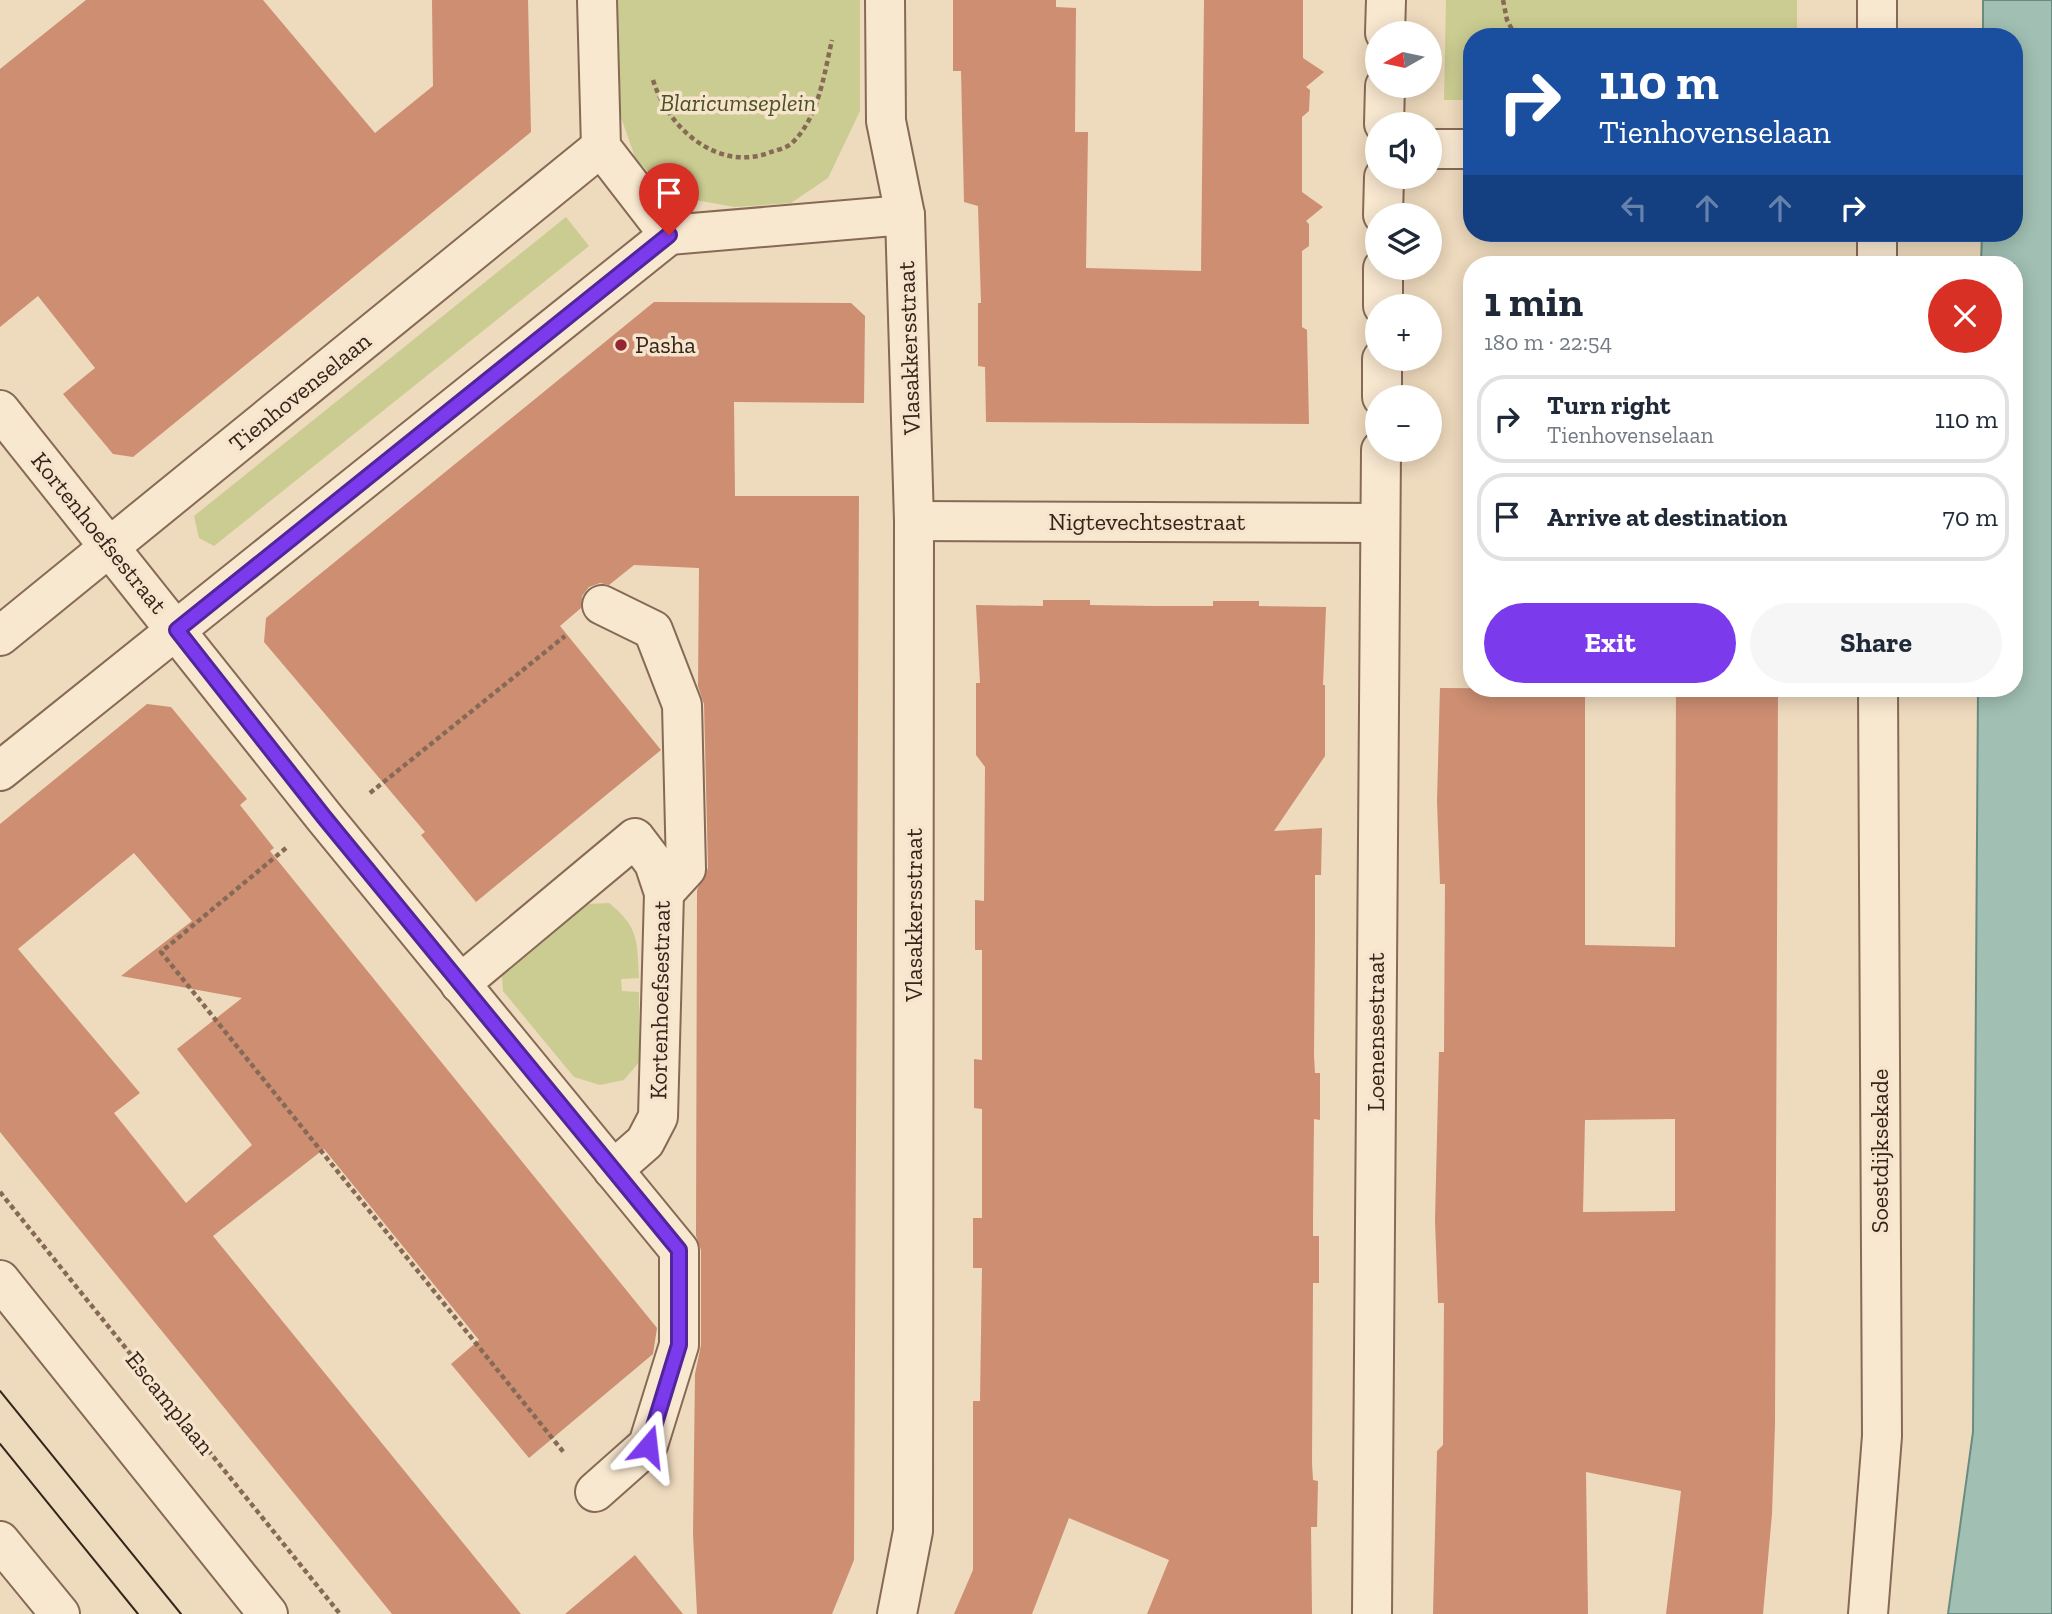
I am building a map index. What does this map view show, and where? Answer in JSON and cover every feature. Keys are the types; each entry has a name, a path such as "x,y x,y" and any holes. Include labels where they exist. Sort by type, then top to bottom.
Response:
{"street":[{"path":"597,0 601,147 669,235"},
{"path":"0,771 669,235 905,215 886,121 885,0"},
{"path":"1385,21 1386,0"},
{"path":"1877,0 1877,28"},
{"name":"Tienhovenselaan","path":"0,636 601,147"},
{"path":"1442,149 1463,149"},
{"name":"Vlasakkersstraat","path":"897,1614 913,1531 914,522 905,215"},
{"name":"Kortenhoefsestraat","path":"0,410 328,821 679,1250 679,1345 648,1446 595,1492"},
{"name":"Loenensestraat","path":"1372,1614 1381,462"},
{"name":"Nigtevechtsestraat","path":"914,522 1380,523"},
{"path":"602,606 653,630 682,705 686,869 664,893"},
{"name":"Soestdijksekade","path":"1868,1614 1882,1436 1878,697"},
{"name":"Kortenhoefsestraat","path":"460,984 635,838 654,863 664,893 658,1116 645,1142 613,1170"},
{"path":"0,1280 268,1614"},
{"path":"0,1541 60,1614"}],"path":[{"path":"1503,0 1511,28"},
{"path":"651,72 654,84 681,129 712,153 754,159 790,145 818,103 832,38"},
{"path":"595,1492 161,952 602,606"},
{"name":"Escamplaan","path":"0,1192 340,1614"}],"green space":[{"name":"Blaricumseplein","path":"616,0 860,0 860,111 828,178 791,203 734,207 674,196 636,160 617,106"},
{"path":"1446,0 1797,0 1797,28 1463,28 1463,100 1444,100"},
{"path":"566,217 589,246 214,546 199,538 194,516"},
{"path":"609,903 626,920 637,944 639,978 621,979 622,991 639,992 639,1062 624,1080 600,1085 574,1077 503,991 502,976 513,962 589,904"}],"shaded area":[{"path":"1983,0 2052,0 2052,1614 1948,1614 1973,1432 1978,697 2023,697 2023,256 1981,256 1982,242 2023,242 2023,28 1983,28"}],"building":[{"path":"86,0 263,0 375,133 433,86 432,0 528,0 531,132 133,457 113,454 63,394 95,368 38,296 0,327 0,69"},
{"path":"953,0 1056,0 1056,7 1076,8 1075,132 1088,132 1086,268 1201,271 1204,0 1303,0 1303,58 1324,72 1306,87 1310,90 1309,111 1302,117 1302,192 1323,207 1306,221 1309,224 1309,246 1302,251 1302,327 1307,330 1309,424 986,422 985,367 978,366 978,303 981,303 978,206 964,202 961,71 953,71"},
{"path":"654,302 851,303 865,316 864,403 734,402 735,496 859,496 854,1560 832,1614 697,1614 693,1534 695,1374 701,1345 701,1250 696,1236 697,890 708,868 704,704 698,686 699,568 634,565 609,585 600,583 589,587 582,596 581,608 560,626 661,750 476,902 421,835 425,832 264,642 266,618"},
{"path":"1043,600 1090,600 1090,605 1154,606 1213,606 1213,601 1259,601 1259,606 1326,607 1323,685 1325,756 1274,831 1322,828 1321,875 1315,875 1314,1056 1315,1073 1320,1073 1320,1120 1314,1119 1313,1236 1319,1236 1319,1283 1313,1283 1312,1463 1313,1480 1318,1481 1317,1527 1311,1527 1312,1614 1147,1614 1169,1560 1069,1518 1032,1614 954,1614 973,1570 973,1401 980,1401 982,1268 973,1268 973,1218 982,1218 982,1109 974,1108 974,1059 982,1060 982,950 975,950 975,900 984,901 985,767 976,755 976,683 980,683 976,605 1043,606"},
{"path":"1440,688 1463,688 1463,697 1585,697 1585,945 1675,947 1676,697 1778,697 1775,1425 1772,1514 1763,1614 1666,1614 1681,1491 1586,1472 1588,1614 1433,1614 1437,1451 1443,1445 1444,1303 1438,1303 1435,1220 1439,1052 1444,1052 1445,884 1440,884 1437,801","holes":["1675,1119 1675,1211 1583,1212 1585,1120"]},
{"path":"147,704 171,707 247,799 240,805 274,848 270,851 657,1328 653,1354 529,1458 451,1364 479,1340 324,1149 213,1236 521,1614 392,1614 0,1132 0,824","holes":["134,853 192,921 121,976 242,998 177,1049 252,1145 186,1203 114,1113 140,1093 18,949"]},
{"path":"635,1555 683,1614 565,1614"}],"tram line":[{"path":"0,1391 181,1614"},
{"path":"0,1444 138,1614"}],"place":[{"name":"Pasha","path":"621,345"}],"route":[{"path":"648,1446 679,1345 679,1250 324,817 177,630 669,235"}]}
